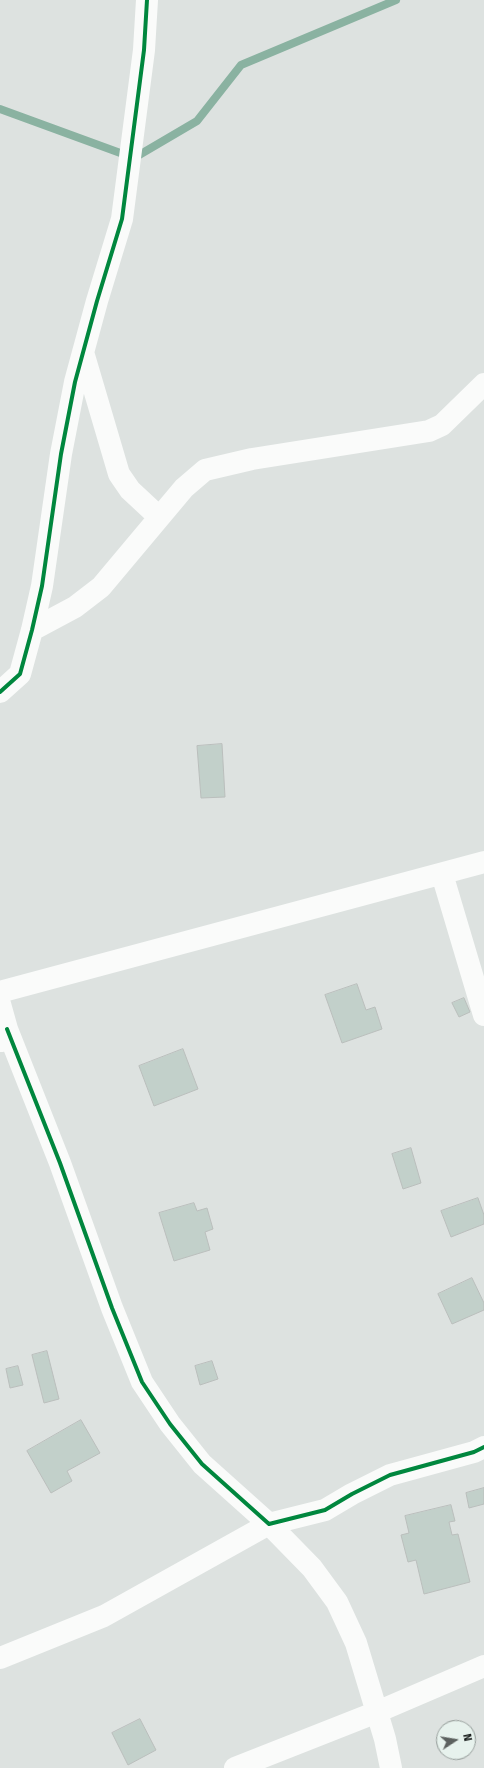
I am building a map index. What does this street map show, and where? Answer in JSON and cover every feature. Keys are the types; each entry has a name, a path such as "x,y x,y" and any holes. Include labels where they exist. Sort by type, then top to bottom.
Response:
{"street":[{"path":"0,692 20,674 32,630 42,586 61,454 75,382 122,219 144,50 147,0"},
{"path":"83,352 119,474 130,490 159,517"},
{"path":"32,630 75,607 101,587 184,488 205,470 252,459 429,431 442,425 484,384"},
{"path":"0,992 484,862"},
{"path":"442,874 484,1015"},
{"path":"0,1004 3,1037 60,1163 112,1308 142,1382 170,1424 202,1464 269,1524 312,1568 337,1602 356,1642 377,1712 391,1768"},
{"path":"0,1658 104,1616 269,1524 325,1510 352,1494 390,1475 474,1452 484,1447"},
{"path":"235,1768 377,1712 484,1666"}],"building":[{"path":"222,744 225,797 201,798 197,746"},
{"path":"357,984 366,1010 375,1007 382,1029 342,1043 325,995"},
{"path":"464,998 470,1012 459,1017 452,1003"},
{"path":"183,1049 198,1089 154,1106 139,1066"},
{"path":"411,1148 421,1183 403,1189 392,1154"},
{"path":"478,1198 484,1215 484,1224 451,1237 441,1211"},
{"path":"194,1203 197,1211 207,1208 213,1229 205,1232 210,1250 174,1261 159,1213"},
{"path":"472,1278 484,1303 484,1310 452,1324 438,1294"},
{"path":"47,1351 59,1399 44,1403 32,1355"},
{"path":"212,1361 218,1379 200,1385 195,1366"},
{"path":"18,1366 23,1385 10,1388 6,1369"},
{"path":"81,1420 100,1453 67,1471 72,1481 51,1493 27,1451"},
{"path":"484,1488 484,1504 469,1508 466,1493"},
{"path":"451,1505 455,1521 449,1522 452,1535 458,1534 470,1582 424,1594 416,1560 408,1562 401,1535 409,1533 405,1516"},
{"path":"140,1719 156,1750 128,1765 112,1733"}],"waterway":[{"path":"0,109 134,158 197,121 241,65 396,0"}],"cycle path":[{"path":"0,692 20,674 32,630 42,586 61,454 75,382 97,301 122,219 144,50 147,0"},
{"path":"7,1029 60,1163 112,1308 142,1382 170,1424 202,1464 269,1524 325,1510 352,1494 390,1475 474,1452 484,1447"}]}
